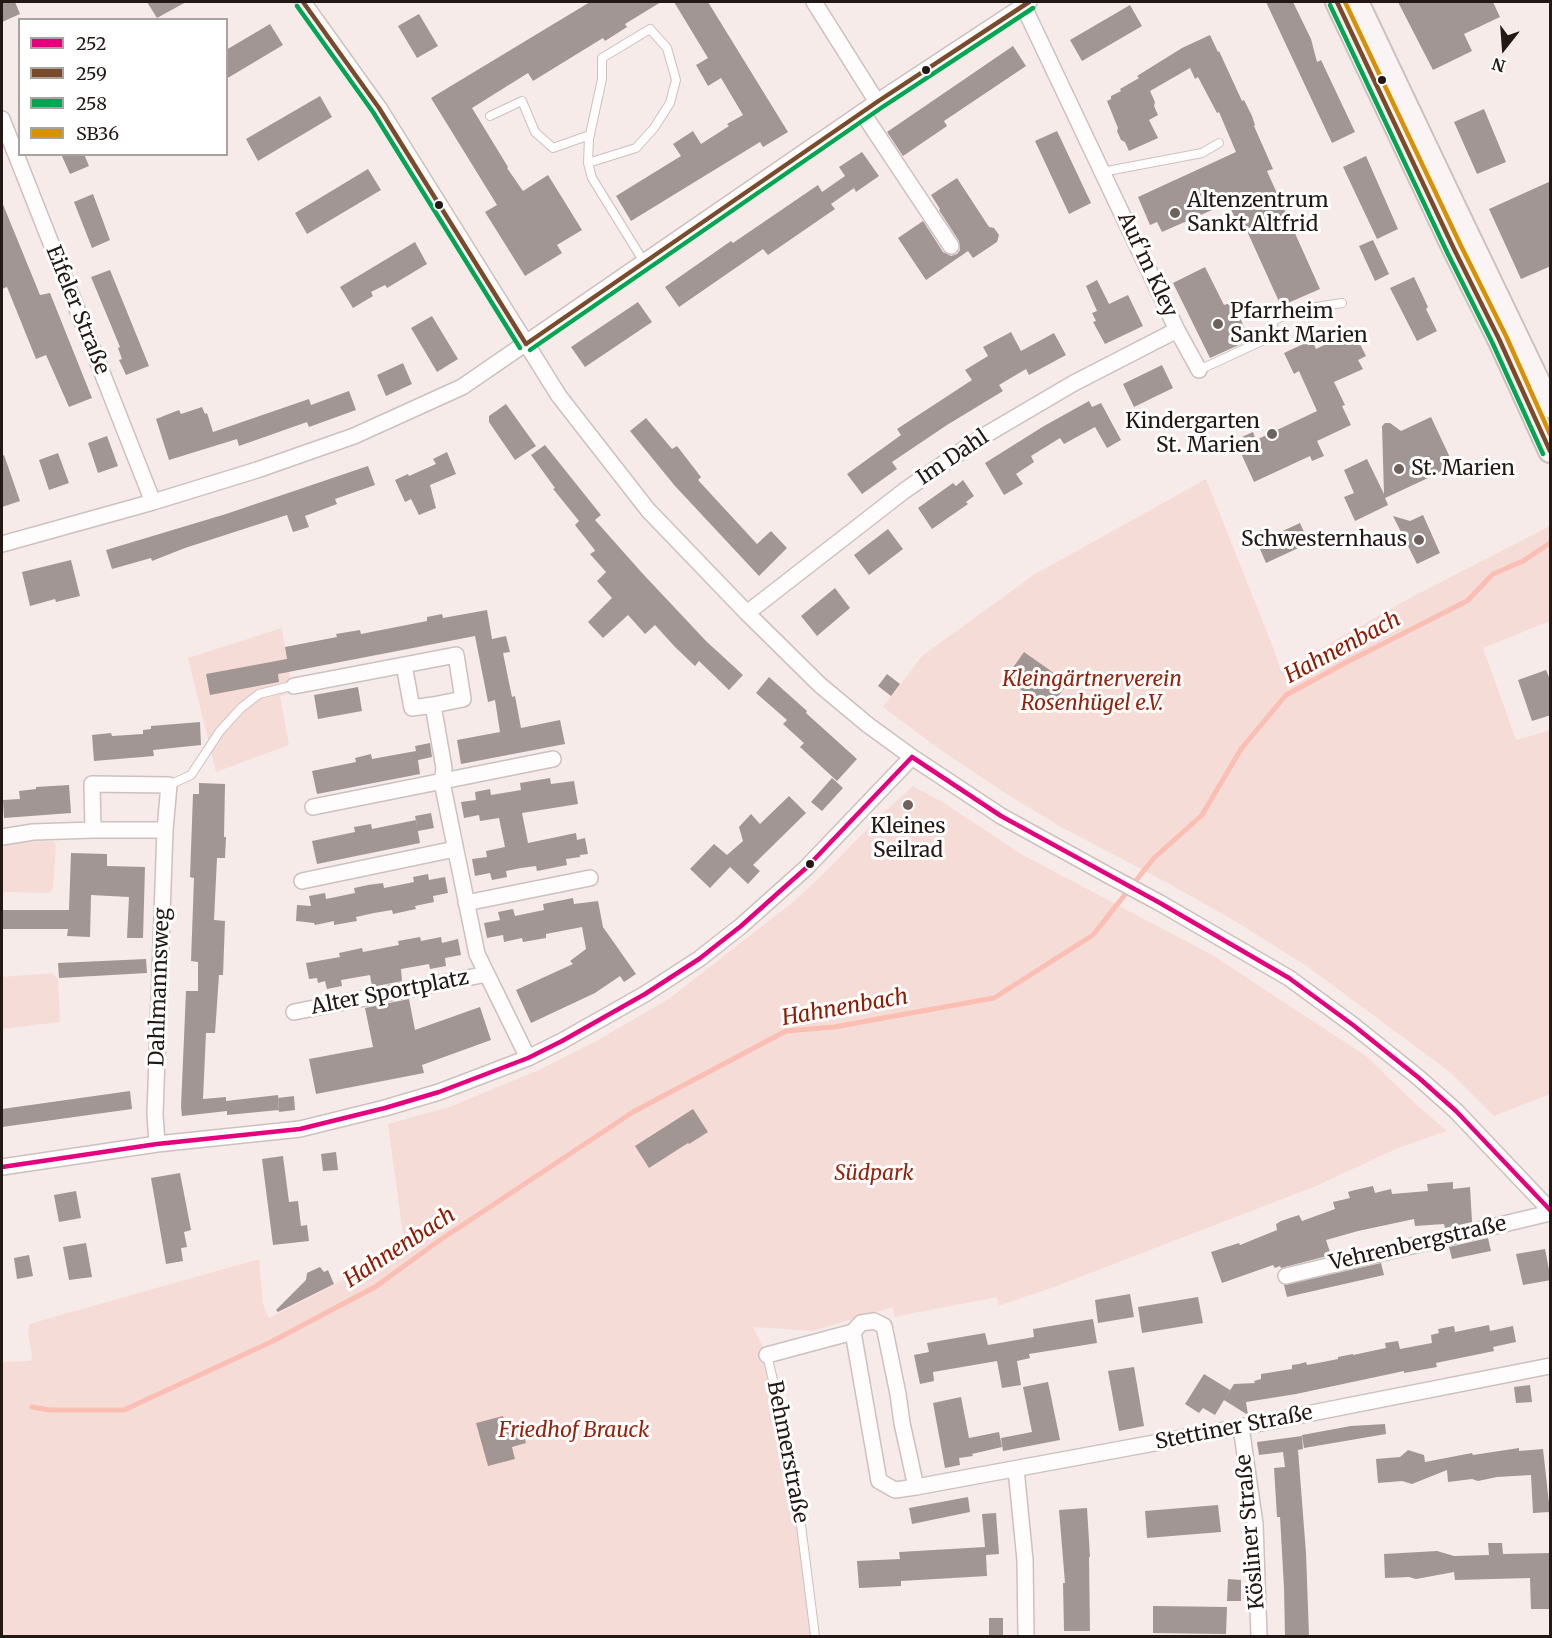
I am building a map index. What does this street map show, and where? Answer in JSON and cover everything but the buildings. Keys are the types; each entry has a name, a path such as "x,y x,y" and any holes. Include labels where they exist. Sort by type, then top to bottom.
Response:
{"main road":[{"path":"1337,2 1454,249 1500,339 1551,451"},
{"path":"1357,2 1551,406"}],"street":[{"name":"Vehrenbergstraße","path":"303,2 379,108 559,396 648,510 820,685 912,757 1001,816 1160,903 1289,978 1353,1025 1456,1111 1551,1212 1286,1276"},
{"path":"814,2 877,102"},
{"path":"2,544 257,470 354,436 462,387 862,112 1026,3"},
{"name":"Auf'm Kley","path":"1026,3 1102,172 1198,370"},
{"path":"862,112 951,246"},
{"name":"Eifeler Straße","path":"2,119 153,502"},
{"name":"Im Dahl","path":"747,613 904,491 982,437 1074,383 1178,330"},
{"path":"290,687 404,664 456,655 463,699 412,708 404,664"},
{"name":"Alter Sportplatz","path":"433,705 444,768 442,782 477,954 528,1058"},
{"path":"2,1167 157,1144 300,1129 345,1119 439,1092 528,1058 645,994 724,939 806,868 912,757"},
{"path":"313,807 553,759"},
{"path":"93,830 92,784 169,785"},
{"name":"Dahlmannsweg","path":"157,1144 155,1114 165,830 169,785"},
{"path":"2,837 33,832 165,830"},
{"path":"302,881 455,849"},
{"path":"466,903 590,878"},
{"name":"Alter Sportplatz","path":"294,1012 487,974"},
{"path":"853,1332 861,1323 874,1321 884,1326 916,1487"},
{"name":"Behmerstraße","path":"767,1355 853,1332"},
{"name":"Stettiner Straße","path":"853,1332 879,1481 895,1490 1241,1427 1551,1366"},
{"name":"Kösliner Straße","path":"1241,1427 1255,1524 1259,1636"},
{"path":"1016,1469 1025,1560 1026,1636"}],"lane":[{"path":"588,163 636,148 654,128 670,103 676,80 667,48 650,29 602,58 602,79 590,135 588,163 592,178 644,262"},
{"path":"490,116 522,101 535,132 553,148 590,135"},
{"path":"1102,172 1202,153 1219,144"},
{"name":"Auf'm Kley","path":"1198,370 1275,335 1272,321 1297,310 1342,303"},
{"path":"169,785 191,775 220,731 259,694 290,687"},
{"name":"Behmerstraße","path":"767,1355 801,1525 816,1636"}],"green space":[{"name":"Kleingärtnerverein Rosenhügel e.V.","path":"1206,479 1281,671 1408,599 1550,526 1550,621 1483,648 1516,740 1550,730 1550,1094 1494,1116 1450,1072 1308,967 1233,920 1061,827 1008,795 942,751 883,707 922,656 1035,574"},
{"path":"282,628 292,693 280,696 289,745 216,772 188,658"},
{"path":"913,786 944,803 1021,854 1214,956 1366,1056 1447,1131 1398,1148 1316,1186 1054,1287 998,1306 997,1297 894,1317 893,1307 813,1331 753,1327 767,1355 774,1384 815,1636 2,1636 2,1362 31,1361 29,1324 259,1259 263,1304 269,1318 328,1288 404,1243 388,1124 449,1107 539,1070 600,1039 670,998 793,902"},
{"path":"53,841 56,845 53,888 49,893 2,892 2,845"},
{"path":"52,973 58,979 60,1022 2,1029 2,977"}],"waterway":[{"name":"Hahnenbach","path":"32,1407 50,1410 124,1410 271,1342 375,1287 440,1240 633,1112 786,1031 834,1027 994,998 1093,935 1153,859 1202,815 1241,749 1286,695 1467,601 1493,574 1523,561 1550,543"}],"transit line":[{"name":"259","path":"303,2 379,108 526,344"},
{"name":"259","path":"526,344 877,102 1029,2"},
{"name":"259","path":"1337,2 1499,339 1550,451"},
{"name":"SB36","path":"1345,2 1506,336 1550,434"},
{"name":"258","path":"1330,5 1492,342 1543,454"},
{"name":"258","path":"297,6 373,112 520,348"},
{"name":"258","path":"530,350 881,108 1033,8"},
{"name":"252","path":"912,757 1001,816 1160,903 1289,978 1419,1078 1456,1111 1550,1210"},
{"name":"252","path":"2,1167 157,1144 300,1129 439,1092 528,1058 645,994 699,959 741,926 806,868 912,757"}],"place":[{"name":"Altenzentrum Sankt Altfrid","path":"1175,213"},
{"name":"Pfarrheim Sankt Marien","path":"1218,324"},
{"name":"Kindergarten St. Marien","path":"1272,434"},
{"name":"St. Marien","path":"1399,469"},
{"name":"Schwesternhaus","path":"1419,540"},
{"name":"Kleines Seilrad","path":"908,805"}],"park label":[{"name":"Südpark","path":"874,1174"},
{"name":"Friedhof Brauck","path":"574,1431"}]}
